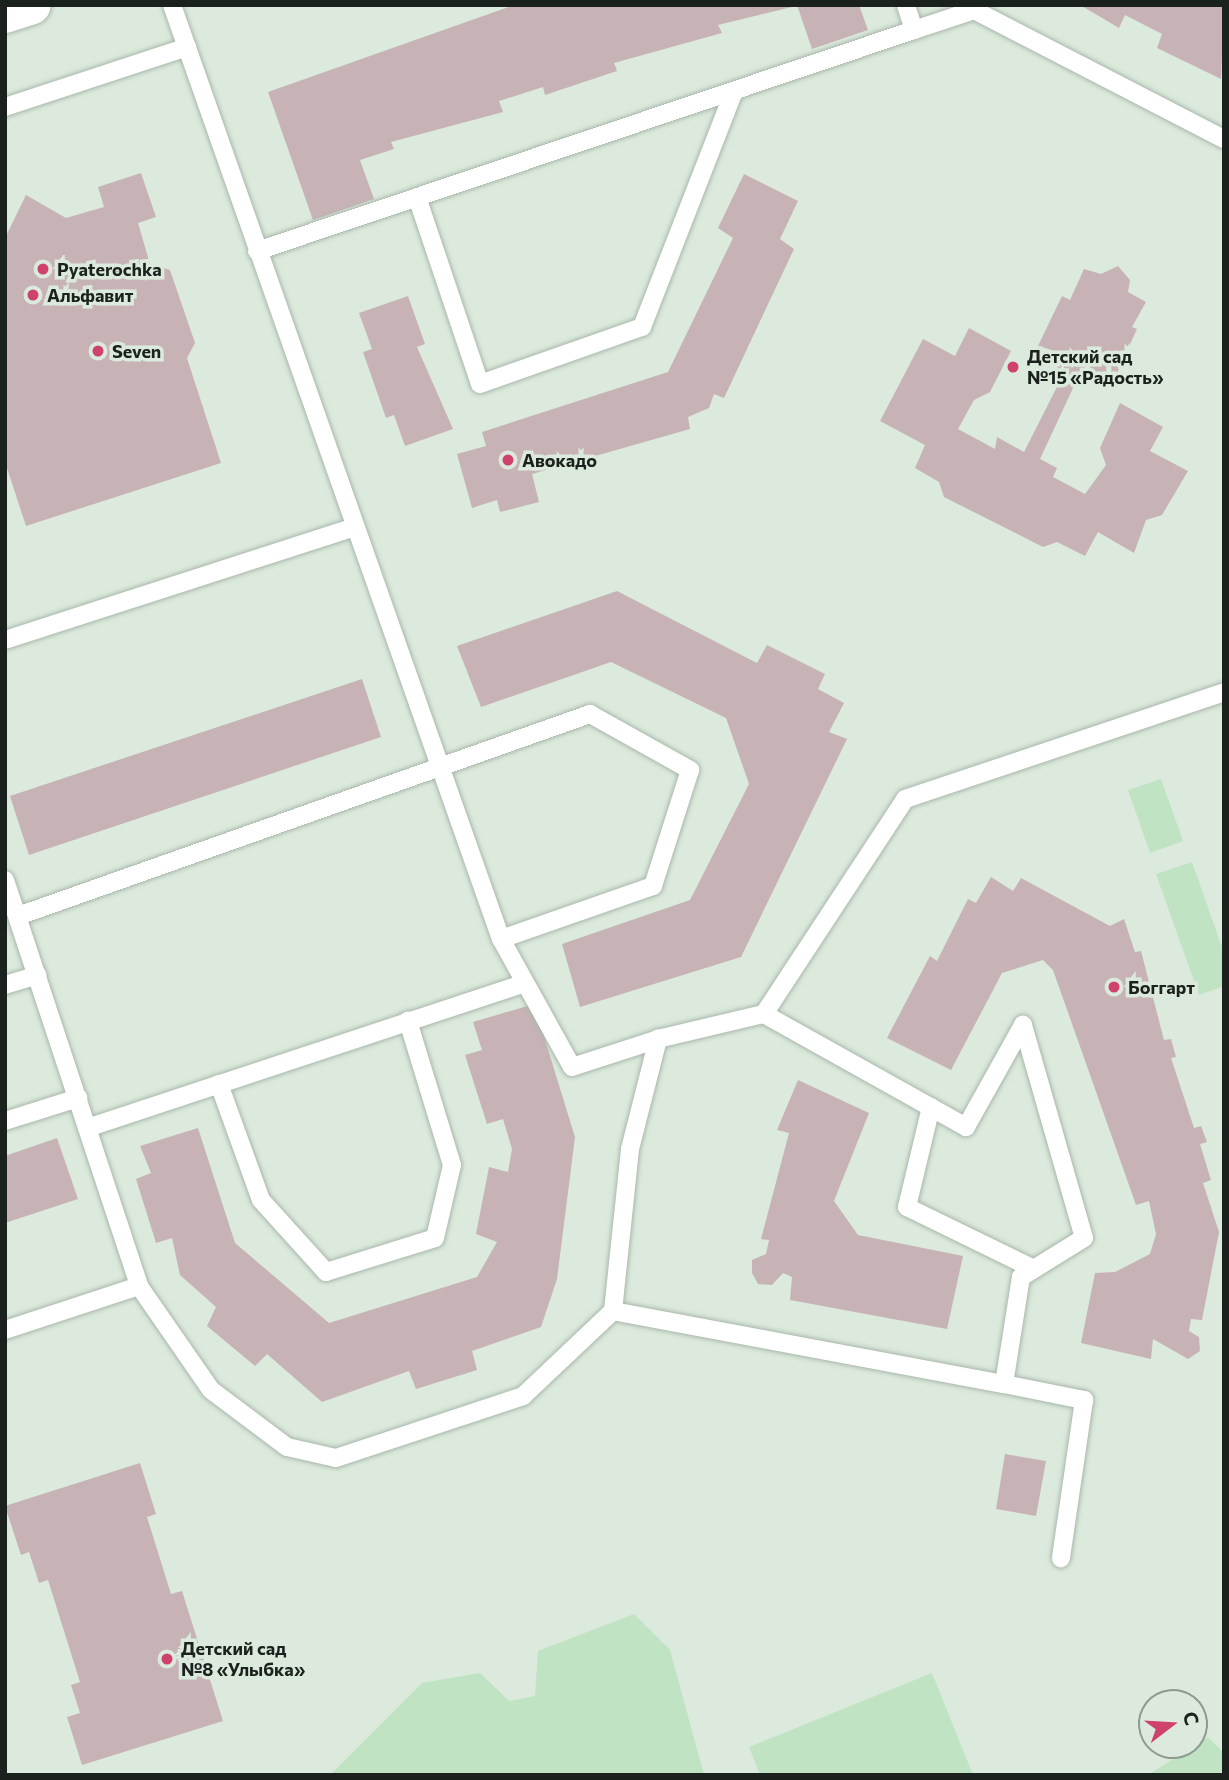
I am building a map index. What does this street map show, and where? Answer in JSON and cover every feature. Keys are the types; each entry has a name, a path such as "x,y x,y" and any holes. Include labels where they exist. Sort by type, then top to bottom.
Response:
{"street":[{"path":"5,14 32,5"}],"lane":[{"path":"172,5 501,939 572,1068 658,1039 764,1014 966,1127 1023,1025 1084,1238 1021,1277 1004,1384"},
{"path":"906,5 915,30"},
{"path":"257,251 974,10 1224,139"},
{"path":"5,107 187,47"},
{"path":"417,197 480,384 642,327 734,91"},
{"path":"5,640 355,527"},
{"path":"764,1014 905,799 1224,692"},
{"path":"18,916 590,714 690,770 653,886 501,939"},
{"path":"5,880 139,1286 211,1390 288,1447 336,1458 523,1396 613,1311 631,1149 658,1039"},
{"path":"5,985 37,975"},
{"path":"88,1128 525,983"},
{"path":"219,1084 261,1200 326,1272 435,1238 452,1165 408,1021"},
{"path":"5,1121 78,1098"},
{"path":"931,1107 907,1207 1034,1269"},
{"path":"5,1330 139,1286"},
{"path":"613,1311 1084,1400 1061,1558"}],"green space":[{"path":"1161,779 1183,841 1150,853 1128,790"},
{"path":"1192,862 1224,953 1224,986 1199,995 1156,874"},
{"path":"634,1614 670,1650 704,1775 330,1775 422,1683 480,1673 509,1701 535,1696 538,1651"},
{"path":"932,1673 973,1775 760,1775 749,1747"},
{"path":"1208,1737 1224,1753 1224,1770 1216,1775 1148,1775 1173,1759 1208,1759"}],"building":[{"path":"514,5 796,6 718,25 722,33 614,63 617,71 545,95 543,87 499,101 503,112 391,142 394,149 360,160 374,199 313,220 268,92"},
{"path":"797,5 859,5 868,30 812,49"},
{"path":"1080,5 1224,5 1221,79 1157,48 1162,34 1125,15 1119,28"},
{"name":"Seven","path":"141,173 156,217 138,223 150,264 170,270 195,343 187,358 221,463 26,526 5,462 5,238 26,195 66,218 104,207 98,187"},
{"path":"744,174 798,201 780,239 794,249 724,398 714,394 709,408 688,417 690,429 532,474 539,502 500,512 497,500 472,508 457,454 486,446 482,432 668,372 733,238 718,228"},
{"path":"1118,266 1130,280 1128,292 1146,302 1132,327 1137,329 1113,382 1100,375 1074,386 1040,459 1057,468 1053,477 1085,494 1106,465 1100,448 1120,403 1163,427 1150,451 1188,471 1162,515 1146,520 1134,553 1098,532 1085,556 1057,542 1043,547 944,497 939,482 915,468 925,445 880,421 923,339 955,356 969,328 1011,351 990,392 974,400 958,429 995,449 997,437 1024,452 1061,379 1052,350 1038,346 1062,296 1070,300 1084,269 1101,274"},
{"path":"408,296 425,344 417,347 453,429 405,446 394,415 386,418 363,352 372,349 359,313"},
{"path":"617,591 757,663 767,645 825,674 818,689 844,703 829,732 847,739 741,957 580,1007 562,944 690,900 749,784 726,718 611,662 481,707 457,646"},
{"path":"362,679 381,737 29,855 10,796"},
{"path":"991,877 1013,891 1021,878 1110,926 1124,919 1135,952 1141,951 1164,1040 1171,1039 1176,1057 1171,1058 1194,1128 1201,1126 1207,1142 1200,1144 1211,1180 1203,1183 1219,1232 1202,1320 1191,1319 1189,1331 1199,1337 1200,1351 1188,1359 1153,1339 1151,1359 1081,1343 1095,1273 1115,1272 1150,1254 1156,1234 1149,1201 1136,1205 1053,970 1043,960 1002,973 951,1070 887,1038 930,956 937,961 968,899 976,903"},
{"path":"534,1004 575,1137 557,1279 541,1327 472,1351 477,1370 416,1389 409,1371 322,1402 267,1354 255,1366 207,1326 216,1307 180,1275 172,1238 156,1243 136,1179 151,1173 140,1146 198,1128 235,1243 329,1323 477,1277 497,1242 476,1234 489,1167 508,1172 512,1149 503,1119 487,1124 465,1055 482,1050 473,1022"},
{"path":"798,1080 869,1113 834,1201 858,1235 963,1256 947,1329 790,1300 792,1277 783,1273 772,1285 758,1284 752,1273 752,1260 766,1254 769,1240 761,1239 789,1133 777,1130"},
{"path":"57,1138 78,1199 5,1223 5,1156"},
{"path":"1005,1454 1046,1461 1036,1516 996,1509"},
{"path":"140,1463 156,1514 147,1517 171,1594 182,1591 223,1721 82,1765 67,1717 80,1713 71,1685 80,1682 48,1580 39,1583 29,1552 21,1555 5,1506"}],"place":[{"name":"Pyaterochka","path":"43,269"},
{"name":"Альфавит","path":"33,295"},
{"name":"Seven","path":"98,351"},
{"name":"Детский сад №15 «Радость»","path":"1013,367"},
{"name":"Авокадо","path":"508,460"},
{"name":"Боггарт","path":"1114,987"},
{"name":"Детский сад №8 «Улыбка»","path":"167,1659"}]}
